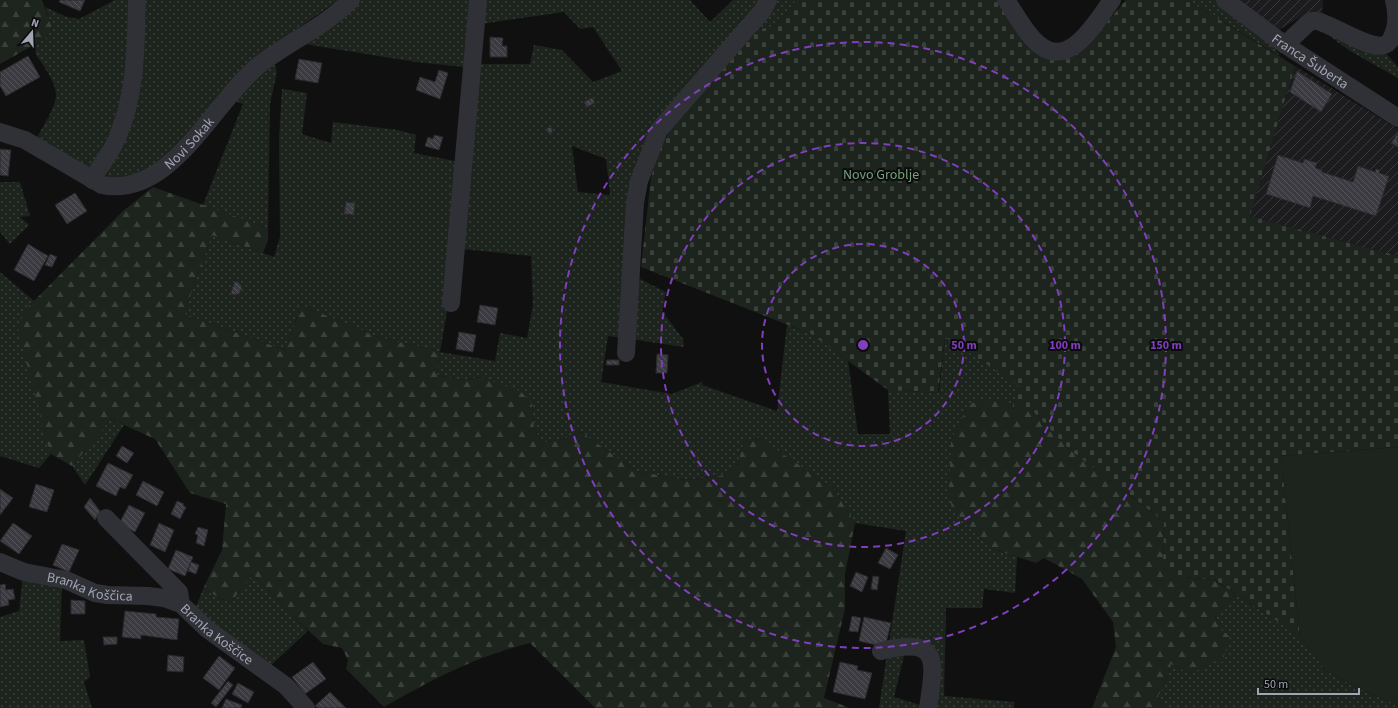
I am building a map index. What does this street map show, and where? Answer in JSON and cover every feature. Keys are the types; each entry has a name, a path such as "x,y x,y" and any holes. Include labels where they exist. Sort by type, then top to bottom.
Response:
{"street":[{"path":"92,180 117,139 129,100 136,40 137,0"},
{"name":"Novi Sokak","path":"0,132 25,140 102,185 115,188 144,180 190,146 230,95 259,66 328,20 351,0"},
{"path":"450,303 478,0"},
{"path":"626,353 636,203 639,181 659,130 763,10 768,0"},
{"path":"1006,0 1033,39 1048,49 1059,52 1069,49 1082,40 1112,0"},
{"name":"Franca Šuberta","path":"1225,0 1284,45 1398,118"},
{"path":"1284,45 1311,21 1317,21 1376,46 1385,45 1390,40 1397,24 1394,0"},
{"name":"Branka Koščice","path":"106,518 179,592 181,604 212,633 286,686 306,708"},
{"name":"Branka Koščica","path":"0,562 24,572 66,580 95,593 164,598 181,604"},
{"path":"881,651 900,646 912,646 926,652 930,656 934,671 928,708"}],"shaded area":[{"path":"1238,0 1323,0 1322,13 1309,12 1277,31"},
{"path":"1295,66 1398,129 1398,256 1250,216"}],"green space":[{"path":"0,0 42,0 52,28 46,38 0,64"},
{"path":"115,0 132,0 132,25 120,110 93,167 87,169 37,138 52,111 56,94 50,76 31,47 46,38 52,28 45,7 67,17 79,19"},
{"path":"146,0 338,0 271,48 183,142 141,174 121,180 105,178 126,132 134,101 146,17"},
{"path":"359,0 473,0 465,67 416,62 298,43"},
{"path":"484,0 690,0 710,22 733,0 761,0 655,128 622,338 608,336 601,382 672,394 702,382 702,385 777,411 787,325 811,334 848,361 858,434 890,434 888,390 939,393 945,337 1019,385 1012,410 969,404 951,441 976,532 989,548 1017,557 1015,593 984,589 982,608 946,608 944,696 1014,702 1014,708 935,708 938,667 889,642 906,531 855,523 833,488 759,438 744,441 738,464 721,476 685,480 636,471 581,432 567,438 543,443 534,428 532,403 481,377 460,380 437,375 440,352 495,361 500,333 527,338 533,305 531,256 462,249 476,64 530,64 534,45 562,50 593,82 622,71 593,27 580,29 564,12 481,24","holes":["572,146 606,159 610,195 578,192"]},
{"path":"774,0 796,0 777,25 747,33"},
{"name":"Novo Groblje","path":"796,0 998,0 1032,44 1090,42 1126,0 1187,0 1295,66 1250,216 1398,256 1398,447 1281,456 1300,636 1215,580 1174,576 1163,567 1164,521 1069,449 1032,410 1012,410 1018,385 945,337 938,393 888,390 811,334 641,267 651,177 660,149 674,123 747,33 777,25"},
{"path":"1187,0 1217,0 1273,46 1280,56"},
{"path":"1321,30 1384,51 1398,67 1398,78 1350,51"},
{"path":"275,65 277,72 270,104 268,228 203,205 243,104 235,101 268,66"},
{"path":"282,89 307,93 302,134 331,143 333,122 398,130 416,135 414,153 455,161 448,306 440,352 378,337 301,305 285,350 184,314 212,235 274,257 280,237 279,139"},
{"path":"0,182 20,182 30,216 20,217 29,225 10,244 0,232"},
{"path":"153,187 268,228 268,240 263,253 212,235 184,314 285,350 301,305 378,337 440,352 437,375 460,380 481,377 520,391 532,403 534,428 543,443 567,438 581,432 636,471 685,480 721,476 738,464 744,441 759,438 833,488 855,523 845,574 845,609 824,698 850,708 595,708 530,643 473,662 420,687 384,707 346,669 348,660 342,648 323,644 287,611 253,574 230,603 203,589 222,550 226,504 190,493 155,439 111,419 72,466 51,454 42,429 39,409 18,331 24,311 123,211"},
{"path":"0,272 34,301 24,311 43,429 51,454 39,468 0,456"},
{"path":"634,276 666,292 662,311 683,339 684,347 630,339"},
{"path":"986,399 1003,400 1012,410 1032,410 1069,449 1164,521 1163,567 1174,576 1214,580 1236,594 1215,615 1219,628 1230,637 1222,662 1207,664 1191,674 1171,664 1165,685 1158,696 1164,708 1092,708 1116,647 1113,622 1082,579 1044,558 1036,563 989,548 976,532 952,509 949,492 951,441 969,404"},
{"path":"111,419 124,425 85,485 72,466"},
{"path":"1398,447 1398,705 1360,689 1326,671 1300,636 1281,456"},
{"path":"253,574 287,611 308,631 269,667 195,609 203,589 230,603"},
{"path":"23,576 62,583 60,641 84,640 90,677 84,682 92,708 0,708 0,617 19,611"},
{"path":"1236,594 1300,636 1326,671 1360,689 1398,705 1398,708 1164,708 1158,696 1165,685 1171,664 1191,674 1207,664 1219,628 1215,615"},
{"path":"905,652 894,697 920,705 920,708 879,708 887,654"}],"building":[{"path":"60,0 85,0 80,11 59,2"},
{"path":"490,37 503,38 502,46 507,46 507,57 490,57"},
{"path":"28,56 40,77 6,96 0,86 0,72"},
{"path":"299,59 322,63 318,83 295,79"},
{"path":"439,70 448,73 440,99 416,90 420,77 435,82"},
{"path":"1297,71 1332,94 1321,112 1290,92"},
{"path":"592,98 595,103 587,107 584,102"},
{"path":"552,127 552,133 548,133 547,128"},
{"path":"1398,134 1398,147 1391,143"},
{"path":"434,135 443,137 439,150 425,146 428,137 433,139"},
{"path":"0,149 11,150 8,176 0,175"},
{"path":"1278,155 1303,163 1304,159 1317,163 1315,168 1322,170 1322,172 1353,182 1358,166 1375,172 1376,169 1380,170 1379,173 1389,176 1376,216 1313,196 1310,208 1266,194"},
{"path":"75,193 87,211 67,224 55,205"},
{"path":"346,202 355,203 354,215 344,214"},
{"path":"28,244 48,256 34,281 14,270"},
{"path":"50,254 57,257 52,267 45,265"},
{"path":"237,281 242,287 239,294 233,295 231,292"},
{"path":"480,305 498,308 495,325 477,322"},
{"path":"459,332 476,335 473,352 456,349"},
{"path":"657,354 668,355 667,373 656,373"},
{"path":"607,360 619,360 619,365 606,365"},
{"path":"122,446 134,453 127,463 116,456"},
{"path":"108,463 133,475 125,489 120,487 116,496 96,486"},
{"path":"143,481 164,492 157,506 136,495"},
{"path":"36,484 54,490 47,512 29,507"},
{"path":"0,489 13,498 0,515"},
{"path":"90,498 100,511 95,520 84,507"},
{"path":"177,501 184,504 183,506 186,507 180,519 171,514"},
{"path":"129,505 145,513 135,532 119,524"},
{"path":"13,523 32,536 19,554 0,541"},
{"path":"159,523 174,530 165,552 150,545"},
{"path":"198,527 208,530 204,546 196,543 198,535 195,534"},
{"path":"62,544 79,550 69,572 53,565"},
{"path":"886,548 898,555 890,569 878,563"},
{"path":"176,550 193,557 185,576 168,569"},
{"path":"191,562 199,565 196,574 188,571"},
{"path":"856,572 868,577 862,592 850,586"},
{"path":"873,576 879,577 877,590 871,589"},
{"path":"5,584 6,590 13,589 15,599 8,600 9,605 0,607 0,585"},
{"path":"71,600 85,601 85,614 71,614"},
{"path":"125,611 156,614 156,617 179,619 177,640 141,635 141,639 122,637"},
{"path":"852,616 861,618 858,632 849,631"},
{"path":"864,617 891,623 885,647 859,641"},
{"path":"103,637 117,637 117,644 104,645"},
{"path":"168,655 184,657 183,672 167,671"},
{"path":"219,656 235,668 219,690 203,678"},
{"path":"313,662 326,679 305,694 292,677"},
{"path":"840,662 858,666 857,670 872,673 865,699 833,692"},
{"path":"228,681 233,685 216,707 211,703"},
{"path":"238,683 254,692 248,703 232,694"},
{"path":"330,692 346,708 318,708 315,706"},
{"path":"226,699 242,705 241,708 222,708"}]}
